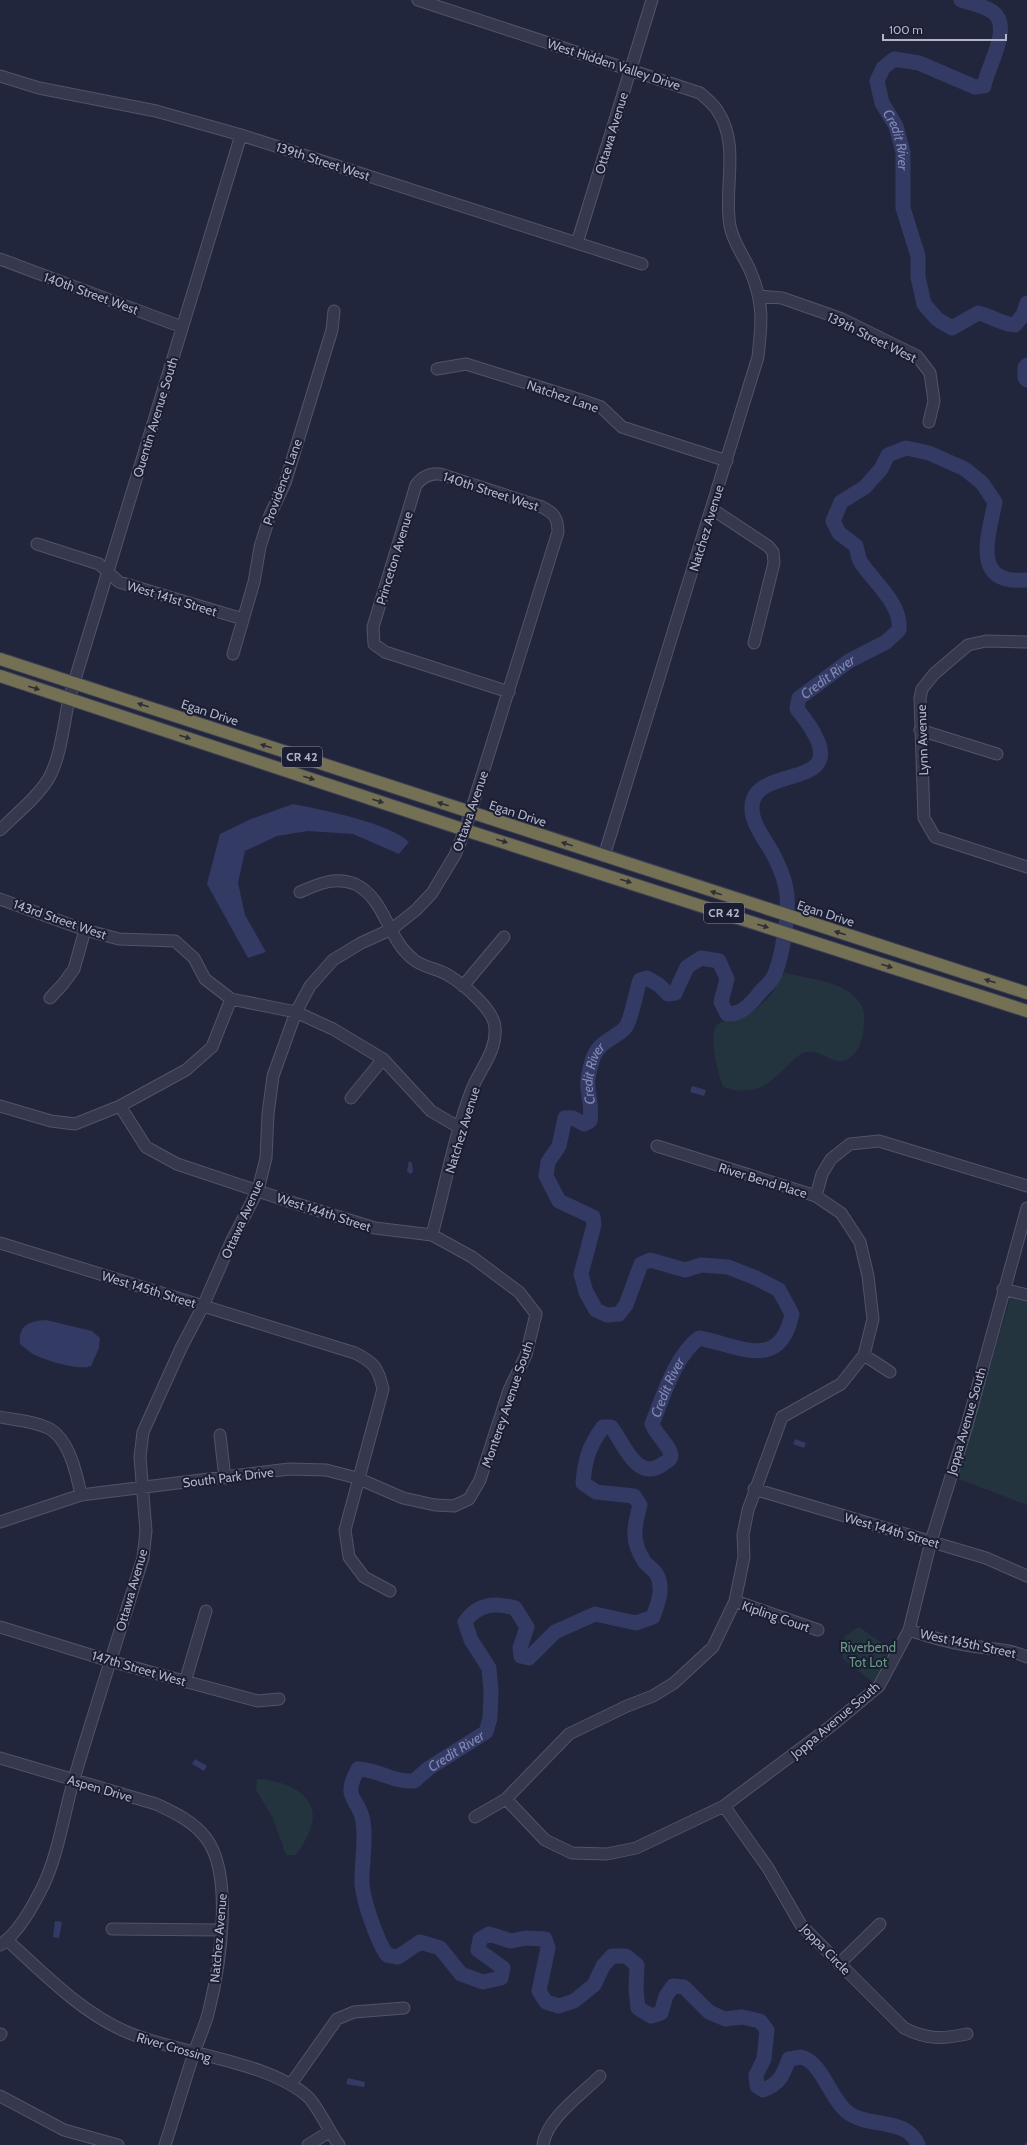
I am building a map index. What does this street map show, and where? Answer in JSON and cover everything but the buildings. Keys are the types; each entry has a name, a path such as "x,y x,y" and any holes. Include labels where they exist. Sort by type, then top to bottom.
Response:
{"highway":[{"name":"Egan Drive","path":"0,658 470,813 1027,993"},
{"name":"CR 42","path":"0,676 465,830 1027,1011"}],"street":[{"name":"West Hidden Valley Drive","path":"418,0 450,5 630,70 700,93 718,110 729,137 730,168 728,199"},
{"name":"Ottawa Avenue","path":"577,243 652,0"},
{"name":"139th Street West","path":"0,76 39,88 156,111 242,135 642,264"},
{"name":"Quentin Avenue South","path":"0,830 34,796 50,776 59,746 69,699 107,571 242,135"},
{"name":"Natchez Avenue","path":"604,856 727,461 758,356 762,323 760,296 750,269 736,244 730,226 728,199"},
{"name":"140th Street West","path":"0,260 182,327"},
{"name":"139th Street West","path":"760,296 782,298 842,320 917,356 930,373 934,401 929,422"},
{"name":"Providence Lane","path":"233,654 254,582 260,547 270,515 285,483 332,330 334,311"},
{"name":"Natchez Lane","path":"437,369 466,364 581,400 601,407 622,427 727,461"},
{"name":"140th Street West","path":"426,476 433,473 440,474 542,507 554,515"},
{"name":"Princeton Avenue","path":"426,476 416,485 373,627 374,644 385,652 509,692"},
{"path":"712,509 768,546 773,552 774,563 754,643"},
{"name":"Ottawa Avenue","path":"4,1943 27,1914 44,1884 110,1661 144,1558 146,1531 140,1457 143,1432 181,1348 204,1306 232,1240 258,1190 266,1158 268,1114 273,1076 296,1012 310,986 333,960 361,942 392,929 416,910 432,894 455,855 465,830 558,532 558,523 554,515"},
{"name":"West 141st Street","path":"37,544 99,564 120,582 243,619"},
{"name":"Lynn Avenue","path":"1027,642 976,642 962,649 927,681 920,698 924,818 935,837 1027,867"},
{"path":"920,730 997,754"},
{"path":"300,892 332,880 353,884 362,888 371,896 392,929 397,943 413,960 448,975 463,986 504,937"},
{"name":"143rd Street West","path":"0,899 85,930 119,939 175,941 194,958 205,979 231,999 296,1012 334,1028 383,1059 431,1111 460,1128"},
{"path":"50,998 74,969 85,930"},
{"name":"Natchez Avenue","path":"432,1235 460,1128 472,1089 493,1048 496,1027 486,1008 463,986"},
{"path":"0,1106 51,1122 75,1124 120,1106 186,1070 212,1047 231,999"},
{"path":"352,1098 383,1059"},
{"name":"West 144th Street","path":"120,1106 146,1147 177,1164 375,1228 432,1235 472,1257 520,1292 536,1314"},
{"name":"River Bend Place","path":"657,1146 816,1196 822,1174 831,1159 850,1144 879,1141 1027,1186"},
{"path":"475,1817 506,1799 569,1734 627,1706 653,1696 674,1683 713,1647 735,1601 744,1557 743,1535 754,1489 782,1417 841,1384 864,1355 873,1319 868,1276 860,1242 841,1213 816,1196"},
{"name":"Joppa Avenue South","path":"506,1799 545,1840 572,1853 606,1854 636,1848 724,1806 831,1726 879,1686 908,1630 931,1541 967,1425 1003,1289 1027,1208"},
{"name":"West 145th Street","path":"0,1243 355,1353 370,1360 379,1372 383,1389 357,1478"},
{"path":"1003,1289 1027,1295"},
{"name":"Monterey Avenue South","path":"454,1506 469,1499 480,1480 509,1390 526,1355 536,1314"},
{"path":"864,1355 890,1372"},
{"path":"0,1417 49,1428 64,1444 76,1467 81,1495"},
{"path":"220,1435 225,1478"},
{"name":"South Park Drive","path":"0,1522 81,1495 288,1469 326,1470 357,1478 402,1498 434,1505 454,1506"},
{"path":"357,1478 345,1530 348,1557 364,1577 390,1591"},
{"name":"West 144th Street","path":"754,1489 986,1558 1027,1576"},
{"name":"Kipling Court","path":"735,1601 818,1630"},
{"path":"185,1682 206,1611"},
{"name":"147th Street West","path":"0,1628 110,1661 258,1701 279,1699"},
{"name":"West 145th Street","path":"908,1630 944,1641 967,1646 996,1648 1027,1657"},
{"name":"Aspen Drive","path":"0,1758 156,1804 180,1815 196,1826"},
{"name":"Joppa Circle","path":"724,1806 768,1868 800,1925 904,2028 919,2035 933,2038 967,2034"},
{"name":"Natchez Avenue","path":"165,2145 194,2052 209,2010 219,1958 223,1888 218,1862 207,1839 196,1826"},
{"path":"839,1964 880,1924"},
{"path":"112,1929 220,1930"},
{"name":"River Crossing","path":"4,1943 102,2020 130,2034 263,2073 291,2084 309,2098 329,2132 339,2145"},
{"path":"291,2084 337,2019 354,2012 404,2008"},
{"path":"543,2145 544,2136 556,2118 600,2076"},
{"path":"0,2096 64,2130 118,2145"},
{"path":"308,2145 329,2132"}],"green space":[{"path":"785,973 836,985 854,996 862,1006 864,1013 860,1045 850,1058 841,1061 836,1061 815,1052 803,1053 771,1081 757,1088 741,1091 723,1087 714,1052 714,1032 717,1025 722,1022 744,1018 752,1013 770,995 779,979"},
{"path":"1011,1296 1027,1301 1027,1505 957,1478"},
{"name":"Riverbend Tot Lot","path":"859,1627 892,1650 874,1683 842,1658 845,1636"},
{"path":"257,1779 269,1780 291,1787 307,1800 312,1809 313,1820 309,1832 300,1850 295,1855 286,1855 273,1818 256,1790"}],"water":[{"path":"293,804 337,813 371,823 386,828 409,842 399,854 353,834 308,831 277,836 245,851 238,883 245,915 266,952 248,958 207,884 220,834 251,819"},
{"path":"692,1086 706,1090 704,1096 690,1092"},
{"path":"409,1161 412,1163 413,1172 410,1174 407,1171"},
{"path":"46,1320 92,1331 100,1338 99,1348 91,1366 78,1367 53,1362 33,1354 20,1344 20,1337 23,1328 35,1321"},
{"path":"795,1439 806,1443 804,1448 793,1444"},
{"path":"195,1759 207,1766 204,1771 192,1764"},
{"path":"55,1921 62,1922 59,1938 53,1937"},
{"path":"348,2078 365,2082 364,2087 346,2084"}],"waterway":[{"name":"Credit River","path":"961,0 993,12 998,19 1000,37 984,86 975,87 919,63 894,59 883,68 877,81 882,103 896,126 903,152 903,208 918,256 918,277 924,304 937,319 952,328 978,313 1015,325 1023,315 1027,303"},
{"name":"Credit River","path":"1027,365 1025,367 1025,378 1027,380"},
{"name":"Credit River","path":"918,2145 913,2136 905,2130 896,2126 864,2120 846,2111 835,2098 815,2066 808,2060 801,2057 789,2059 785,2070 777,2082 769,2088 763,2090 757,2086 756,2075 764,2059 767,2030 760,2021 742,2017 725,2019 709,2012 684,1987 673,1986 666,1996 661,2013 651,2016 638,2008 636,1989 637,1965 626,1956 612,1956 603,1966 594,1985 574,2001 559,2006 546,2002 539,1991 548,1948 545,1939 526,1938 511,1941 489,1934 480,1939 478,1950 503,1968 501,1978 483,1982 461,1974 440,1948 420,1942 398,1957 387,1955 374,1929 362,1887 364,1828 361,1813 351,1793 351,1787 358,1769 373,1771 399,1780 414,1781 429,1768 486,1732 490,1718 491,1691 489,1668 471,1640 465,1622 475,1611 494,1605 515,1608 527,1627 520,1648 521,1656 529,1658 555,1632 595,1614 636,1623 653,1617 660,1596 660,1586 657,1575 644,1561 635,1540 635,1527 640,1505 634,1496 596,1492 583,1483 588,1453 594,1440 603,1427 611,1427 631,1458 638,1464 645,1468 654,1468 663,1464 670,1459 670,1452 652,1424 676,1366 691,1346 699,1338 756,1351 768,1349 778,1344 786,1332 792,1314 779,1290 756,1278 728,1267 701,1265 685,1270 650,1260 641,1264 626,1305 619,1314 607,1315 596,1310 586,1292 581,1274 594,1225 593,1217 559,1201 546,1176 548,1162 559,1146 565,1118 573,1118 584,1124 590,1121 591,1109 588,1083 593,1058 603,1044 627,1026 640,980 647,978 659,985 668,994 675,993 687,967 701,958 719,961 727,979 721,1002 727,1014 733,1014 747,1007 774,976 780,959 784,936 787,914 787,895 779,866 757,828 753,815 752,809 756,794 768,785 801,774 814,767 820,755 816,737 797,709 799,698 849,661 886,642 899,630 899,620 896,611 886,593 860,561 856,546 839,533 833,521 841,502 865,487 881,469 888,455 906,448 929,453 965,469 982,483 995,502 987,544 987,556 990,567 997,575 1009,580 1027,580"}]}
